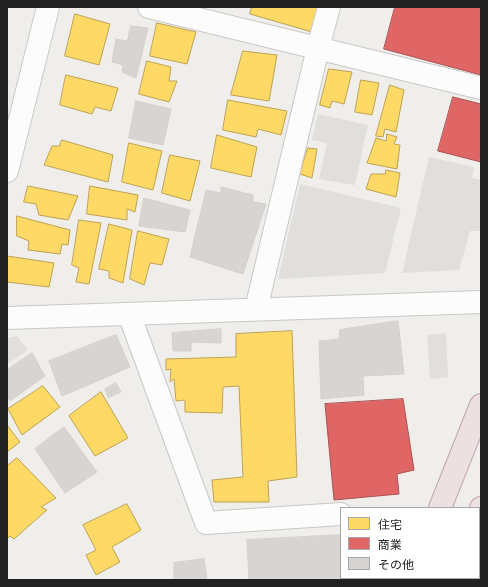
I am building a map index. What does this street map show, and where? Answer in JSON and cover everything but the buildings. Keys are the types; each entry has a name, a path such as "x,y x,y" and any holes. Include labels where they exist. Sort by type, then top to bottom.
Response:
{"highway":[{"path":"437,507 481,405"}],"street":[{"path":"7,171 48,7"},
{"path":"149,7 481,88"},
{"path":"256,309 318,48 330,7"},
{"path":"7,318 481,302"},
{"path":"129,314 206,523 340,514"}],"shaded area":[{"path":"318,114 368,125 355,185 319,179 327,143 312,140"},
{"path":"429,157 474,167 472,178 481,180 481,231 470,231 459,270 402,273"},
{"path":"300,184 401,208 385,273 278,279"},
{"path":"446,333 448,377 430,379 427,335"},
{"path":"17,336 28,350 7,364 7,338"}]}
